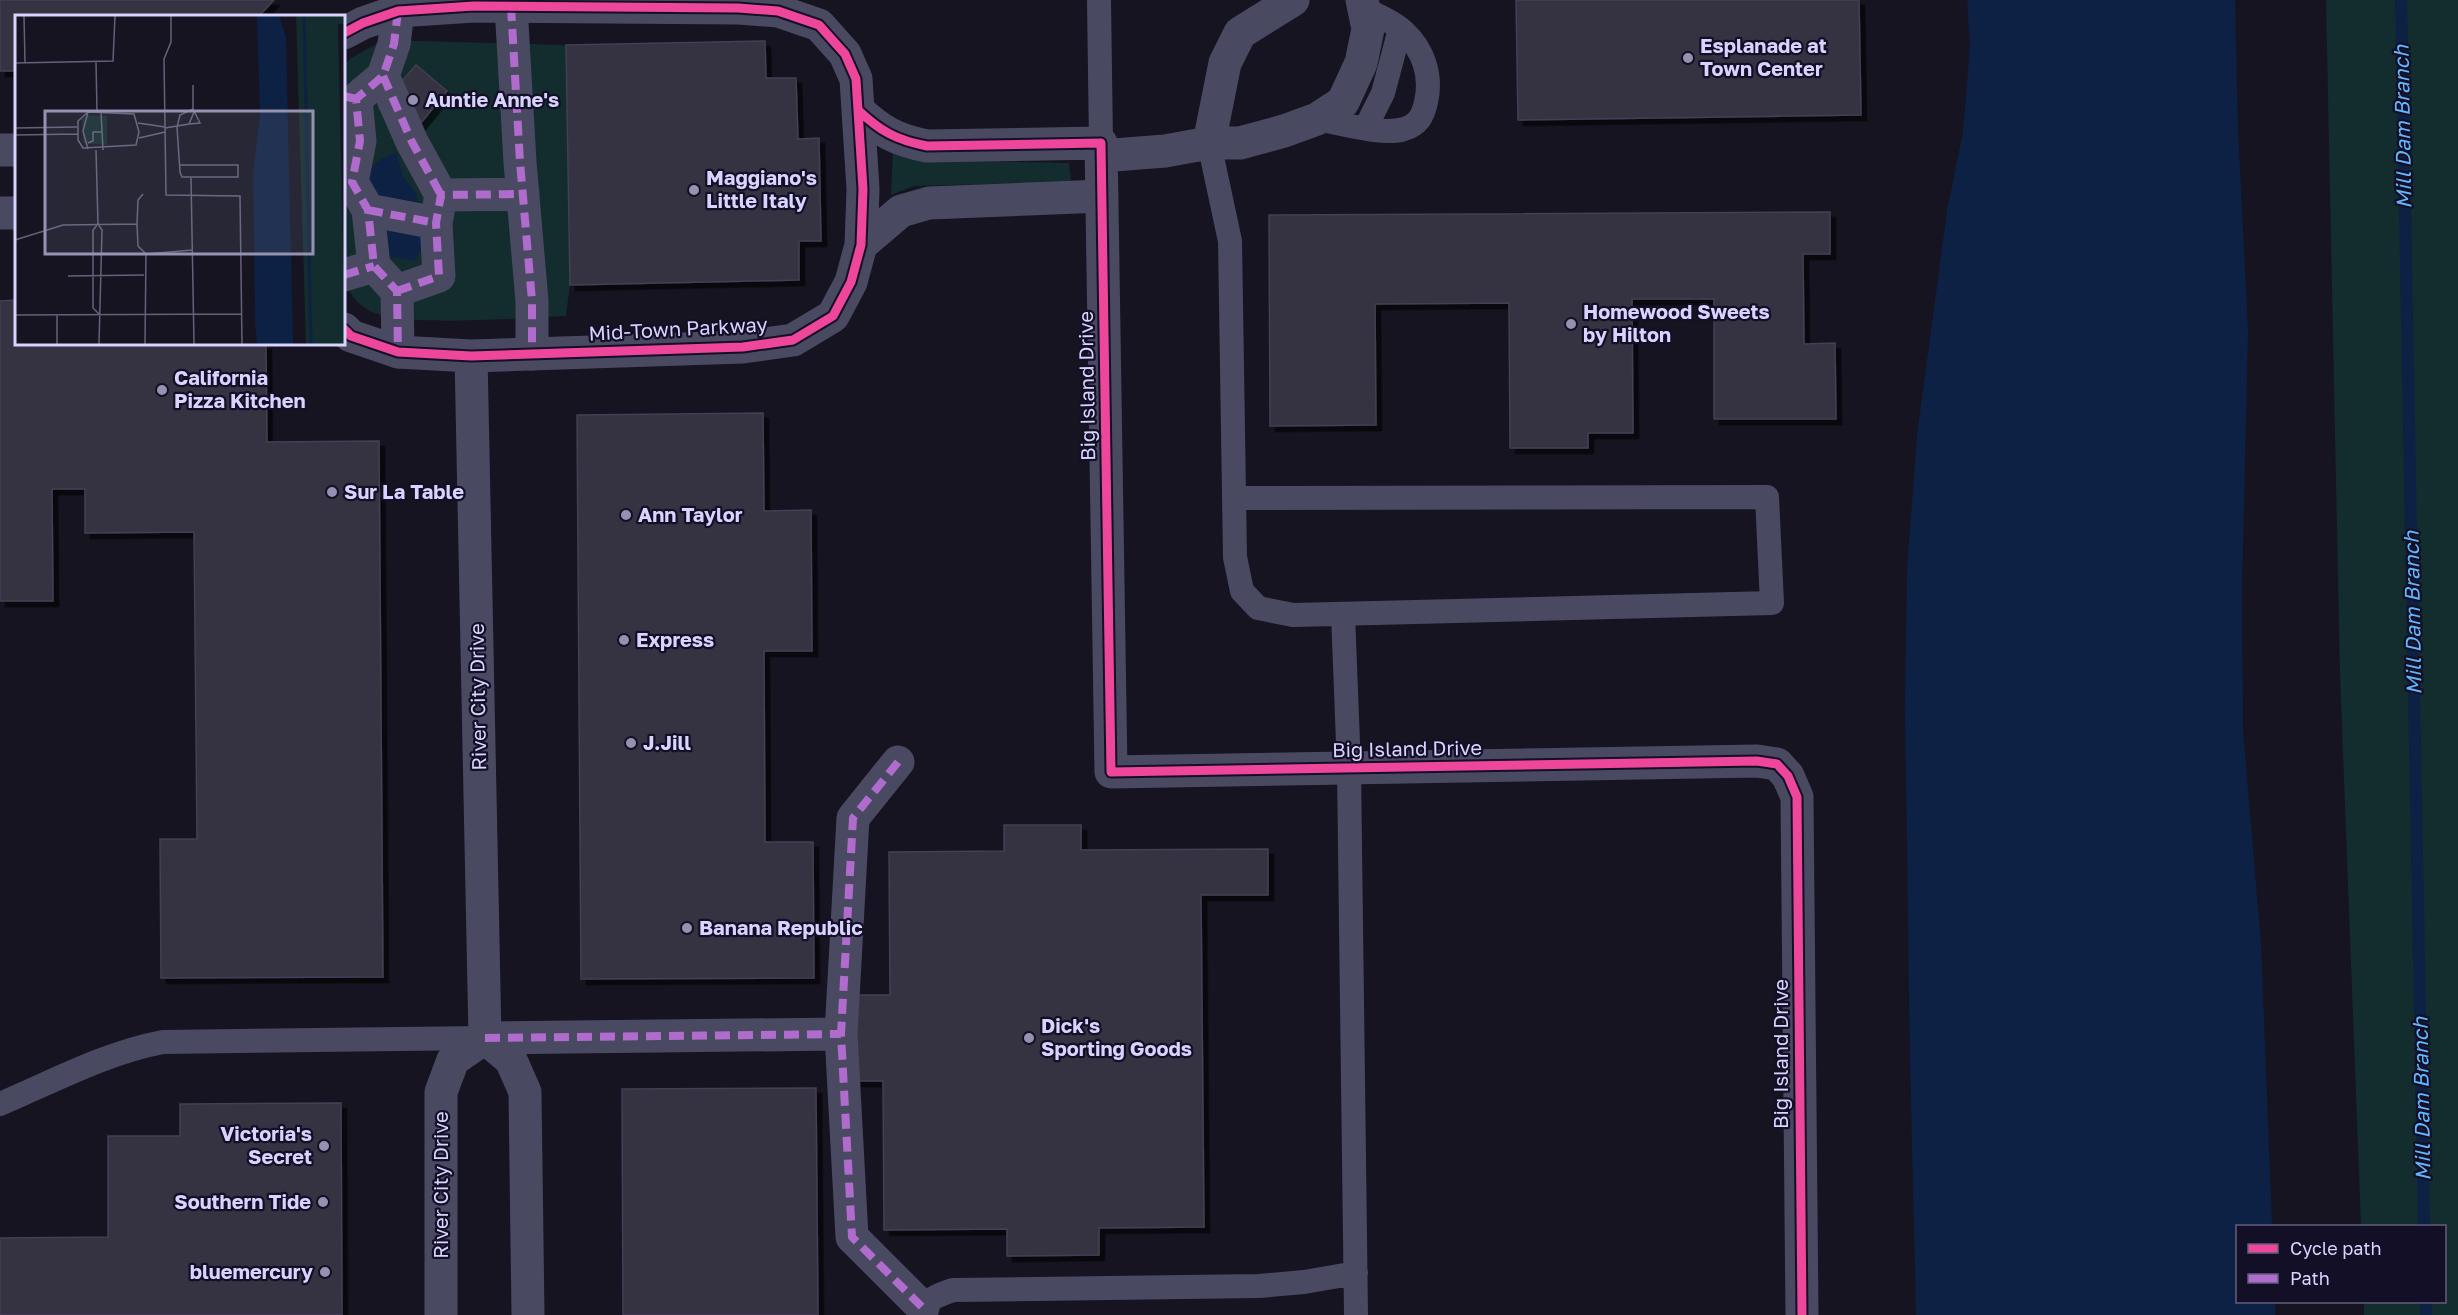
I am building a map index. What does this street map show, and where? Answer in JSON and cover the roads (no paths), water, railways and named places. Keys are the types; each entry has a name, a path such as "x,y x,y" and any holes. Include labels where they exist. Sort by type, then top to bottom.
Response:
{"street":[{"path":"1209,143 1225,63 1240,33 1293,0"},
{"name":"Mid-Town Parkway","path":"345,32 363,22 398,11 474,3 511,6 738,8 778,11 819,25 845,54 856,79 863,189 861,245 851,282 833,316 794,340 743,347 471,356 398,352 351,336 345,329"},
{"path":"858,110 877,127 903,141 927,146 1165,152 1209,143 1240,143 1317,119 1343,102 1361,63 1368,29 1363,4"},
{"path":"511,6 532,301 532,354"},
{"path":"383,76 439,209 439,276 397,291 359,270 368,210 352,182 360,141 350,98 383,76 394,44 398,11"},
{"name":"Big Island Drive","path":"1101,149 1110,772 1757,761 1777,764 1788,776 1797,797 1802,1315"},
{"path":"368,210 439,209 523,194"},
{"path":"861,245 901,210 929,203 1102,196"},
{"path":"397,291 398,352"},
{"name":"River City Drive","path":"441,1315 441,1092 453,1060 485,1038 471,356"},
{"path":"898,762 853,818 841,1034 852,1237 921,1312"},
{"path":"485,1038 841,1034"},
{"path":"485,1038 511,1060 525,1092 528,1315"}],"lane":[{"path":"1099,0 1101,149"},
{"path":"1317,119 1383,131 1402,130 1417,123 1424,111 1429,87 1427,68 1419,51 1400,29 1363,4"},
{"path":"1366,127 1383,93 1400,29"},
{"path":"1209,143 1230,241 1234,498 1235,557 1242,591 1258,608 1293,615 1772,603 1767,496 1234,498"},
{"path":"1343,614 1349,768 1356,1315"},
{"path":"0,1104 106,1056 164,1042 485,1038"},
{"path":"921,1312 934,1297 953,1290 1259,1286 1304,1282 1356,1273"}],"water":[{"path":"1967,0 2235,0 2238,129 2248,331 2242,590 2243,731 2261,943 2272,1225 2236,1225 2236,1303 2275,1303 2275,1315 1916,1315 1905,708 1907,569 1917,435 1947,211 1963,132 1970,46"},
{"path":"396,153 403,177 416,193 418,202 422,248 415,261 387,256 370,189 370,172 374,165"}],"waterway":[{"name":"Mill Dam Branch","path":"2401,0 2424,1225"},
{"name":"Mill Dam Branch","path":"2426,1303 2426,1315"}],"place":[{"name":"Esplanade at Town Center","path":"1688,58"},
{"name":"Auntie Anne's","path":"413,100"},
{"name":"Maggiano's Little Italy","path":"694,190"},
{"name":"Homewood Sweets by Hilton","path":"1571,324"},
{"name":"California Pizza Kitchen","path":"162,390"},
{"name":"Sur La Table","path":"332,492"},
{"name":"Ann Taylor","path":"626,515"},
{"name":"Express","path":"624,640"},
{"name":"J.Jill","path":"631,743"},
{"name":"Banana Republic","path":"687,928"},
{"name":"Dick's Sporting Goods","path":"1029,1038"},
{"name":"Victoria's Secret","path":"324,1146"},
{"name":"Southern Tide","path":"323,1202"},
{"name":"bluemercury","path":"325,1272"}]}
